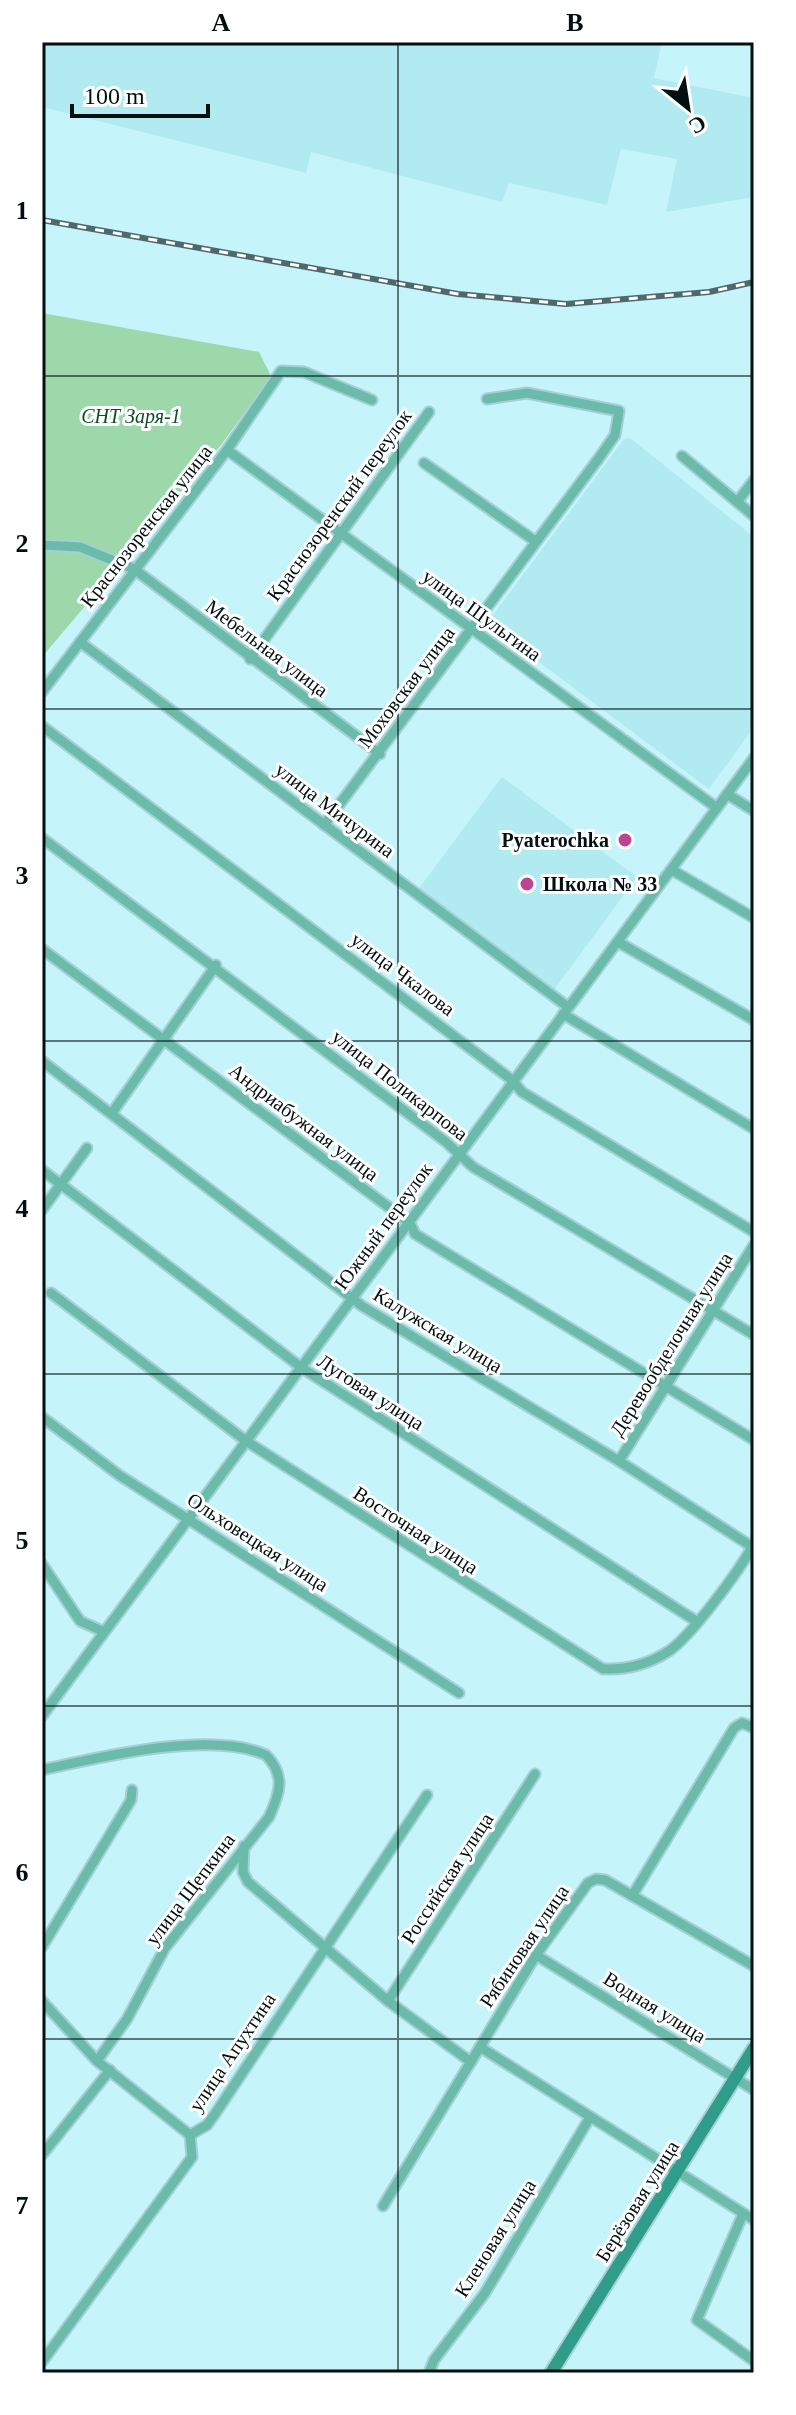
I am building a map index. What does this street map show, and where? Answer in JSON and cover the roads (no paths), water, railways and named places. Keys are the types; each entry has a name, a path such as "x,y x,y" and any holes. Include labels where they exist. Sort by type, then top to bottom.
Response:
{"main road":[{"name":"Берёзовая улица","path":"551,2373 754,2048"}],"street":[{"name":"Краснозоренская улица","path":"42,692 227,450 274,378 289,369 304,372 372,400"},
{"name":"Моховская улица","path":"324,825 380,754 615,435 619,411 527,393 487,399"},
{"name":"Краснозоренский переулок","path":"250,659 429,412"},
{"name":"улица Шульгина","path":"227,450 717,808"},
{"path":"682,456 754,516"},
{"path":"424,463 535,541"},
{"path":"737,502 754,480"},
{"name":"Мебельная улица","path":"42,545 80,547 134,569 380,754"},
{"name":"улица Мичурина","path":"80,642 566,1010 754,1129"},
{"name":"улица Чкалова","path":"42,726 512,1080 522,1092 754,1232"},
{"name":"Южный переулок","path":"42,1716 102,1631 302,1368 512,1080 754,758"},
{"path":"727,794 754,811"},
{"name":"улица Поликарпова","path":"42,838 216,965 473,1167 754,1335"},
{"path":"672,870 754,918"},
{"path":"618,942 754,1020"},
{"name":"Андриабужная улица","path":"42,949 410,1223 415,1234 754,1440"},
{"path":"112,1113 216,965"},
{"name":"Калужская улица","path":"42,1061 353,1298 619,1461 753,1548"},
{"path":"42,1210 87,1148"},
{"name":"Луговая улица","path":"42,1170 302,1368 696,1621"},
{"name":"Деревообделочная улица","path":"619,1461 754,1245"},
{"name":"Восточная улица","path":"51,1293 246,1441 603,1669 623,1670 671,1650 740,1570 753,1548"},
{"name":"Ольховецкая улица","path":"42,1417 119,1475 459,1693"},
{"path":"42,1564 80,1621 102,1631"},
{"path":"754,1728 742,1723 734,1728 632,1896 754,1966"},
{"name":"улица Щепкина","path":"42,1770 152,1747 239,1747 266,1755 280,1778 279,1796 269,1817 165,1948 127,2019 97,2061"},
{"name":"Российская улица","path":"388,2001 535,1774"},
{"path":"42,1947 131,1800 132,1790"},
{"name":"улица Апухтина","path":"42,2362 192,2157 190,2135 207,2125 215,2114 427,1795"},
{"path":"244,1846 243,1872 248,1882 388,2001 471,2062"},
{"name":"Рябиновая улица","path":"383,2206 536,1955 588,1883 596,1879 632,1896"},
{"name":"Водная улица","path":"536,1955 754,2090"},
{"path":"42,2001 97,2061 190,2135"},
{"path":"480,2047 589,2119 754,2220"},
{"path":"42,2155 110,2070"},
{"name":"Кленовая улица","path":"429,2373 434,2360 485,2293 589,2119"},
{"path":"743,2214 697,2320 754,2361"}],"railway":[{"path":"42,220 458,294 566,304 709,292 754,282"}],"place":[{"name":"Pyaterochka","path":"625,840"},
{"name":"Школа № 33","path":"527,884"}],"park label":[{"name":"СНТ Заря-1","path":"131,416"}]}
